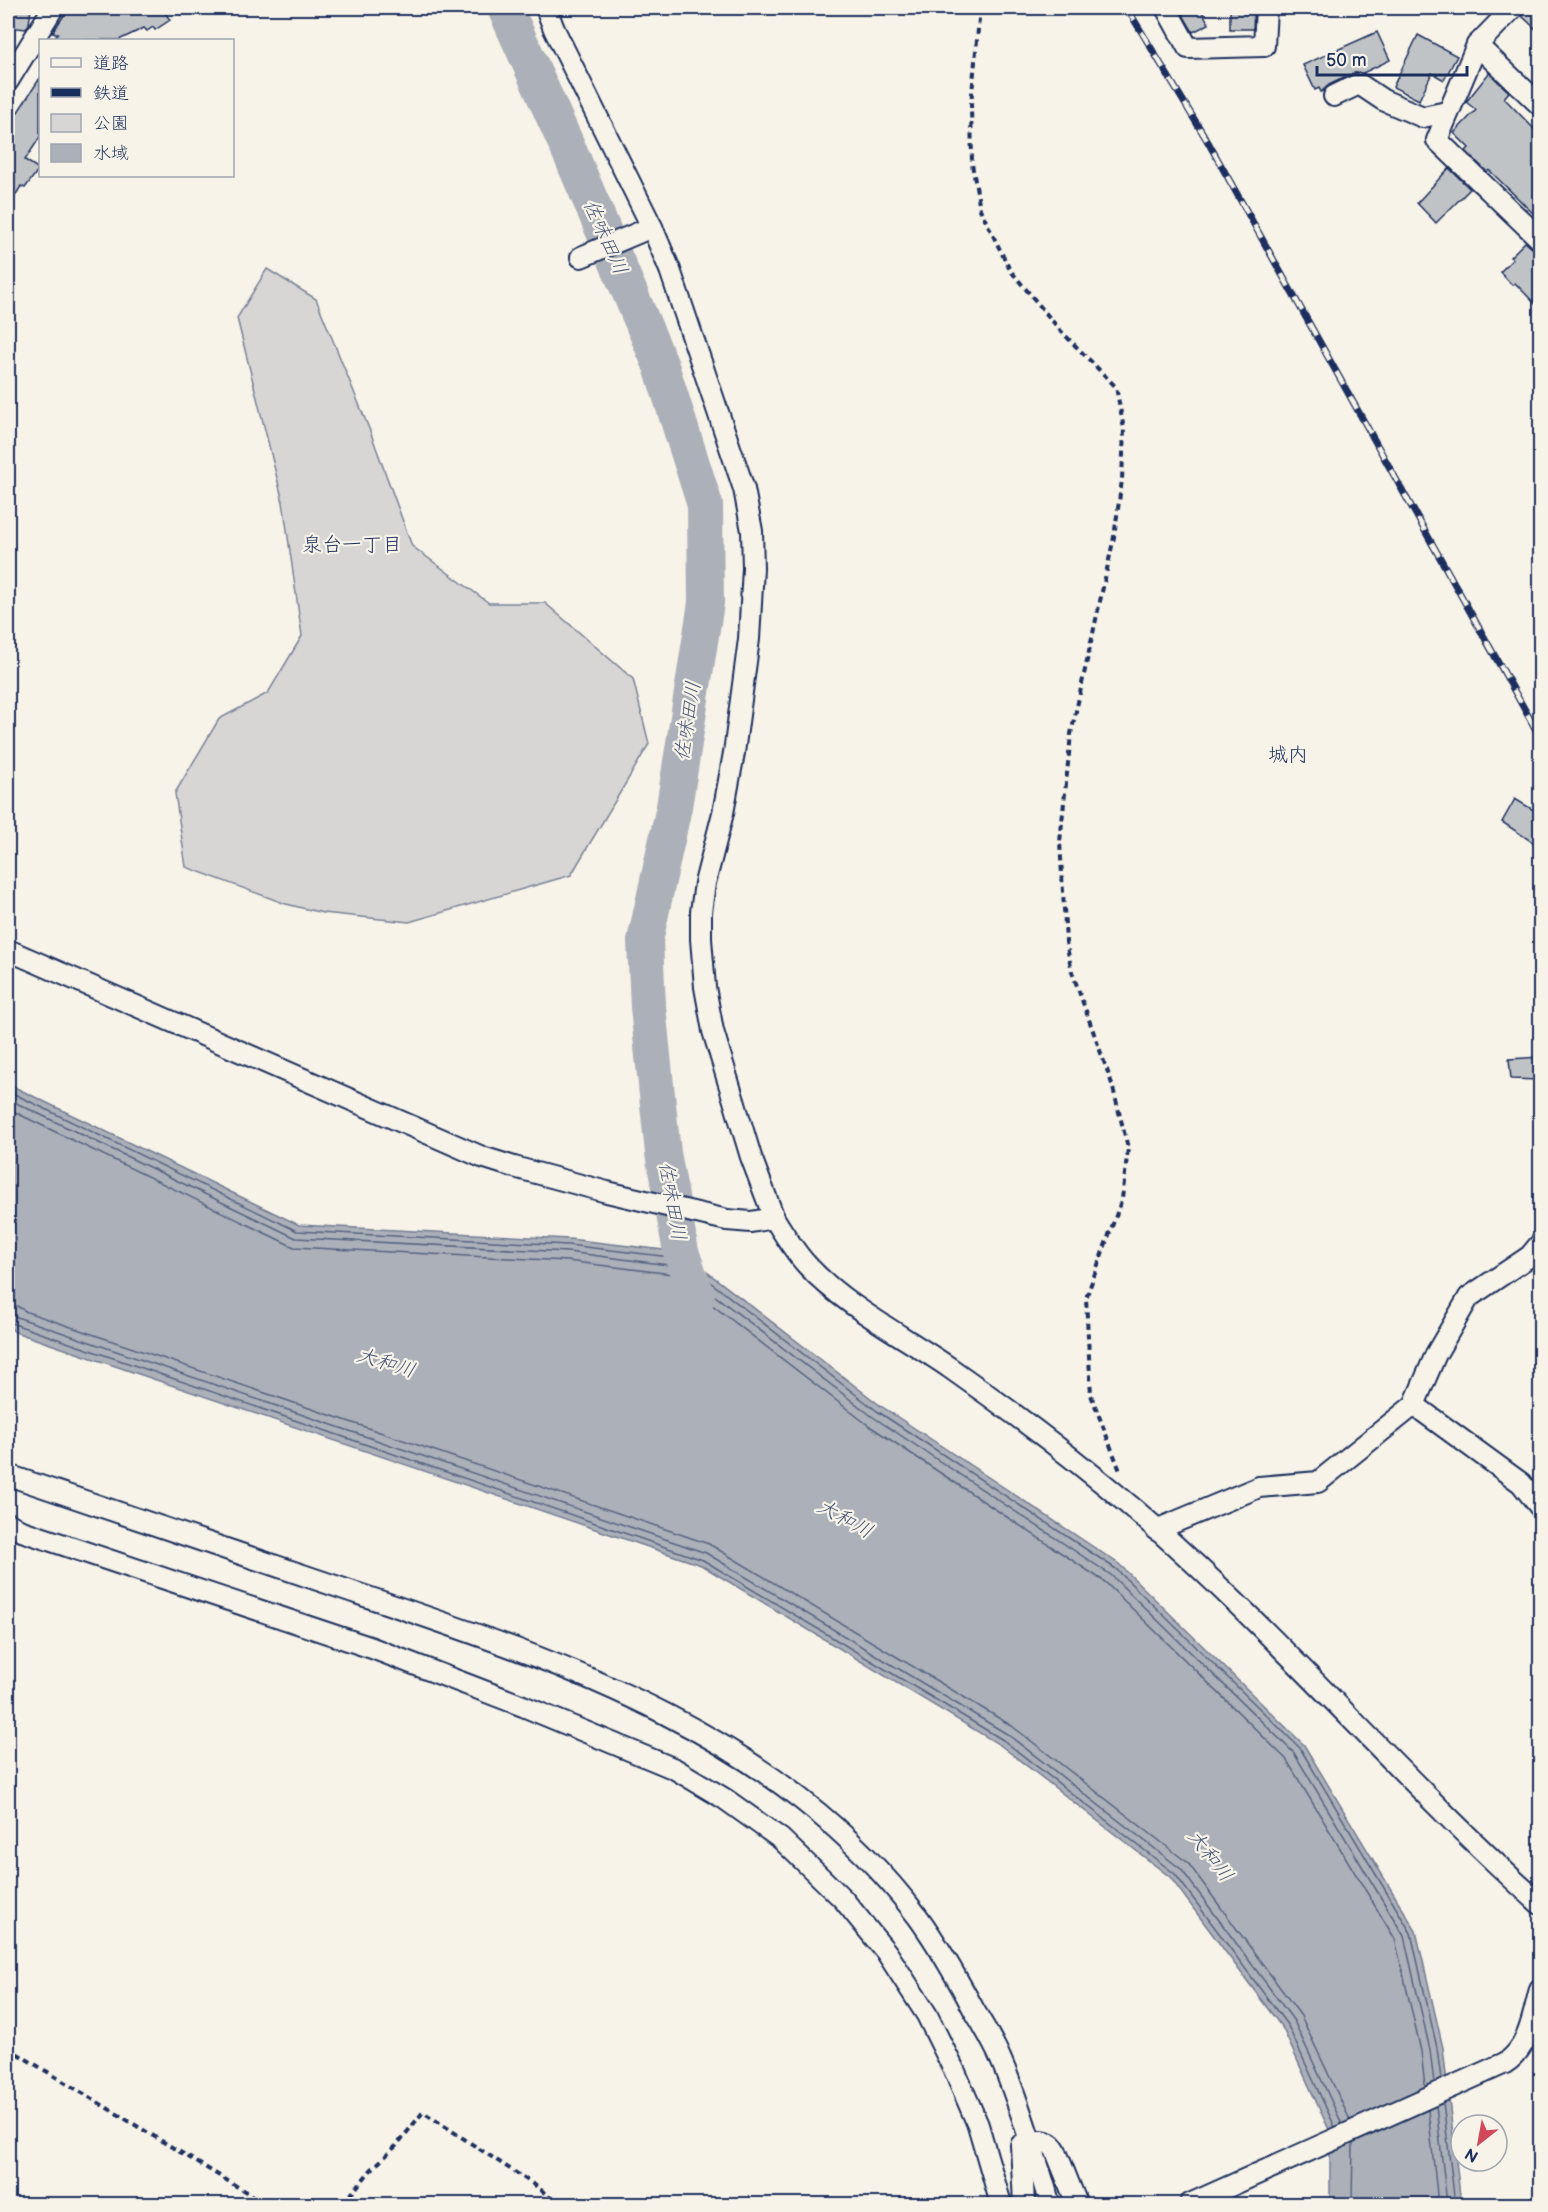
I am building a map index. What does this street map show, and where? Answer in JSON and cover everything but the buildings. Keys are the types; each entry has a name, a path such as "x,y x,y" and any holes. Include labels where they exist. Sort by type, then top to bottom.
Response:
{"street":[{"path":"8,81 53,8"},
{"path":"546,8 645,230 670,270 744,489 752,531 753,568 742,698 723,813 705,883 701,912 701,939 705,987 713,1031 751,1156 774,1218 790,1244 808,1266 834,1291 999,1403 1156,1530 1267,1634 1540,1904"},
{"path":"1166,8 1188,48 1264,45 1266,8"},
{"path":"1513,8 1477,45 1437,140 1540,239"},
{"path":"1477,45 1540,105"},
{"path":"1334,96 1359,84 1383,100 1424,117 1448,112"},
{"path":"582,257 645,230"},
{"path":"8,950 448,1144 514,1167 607,1192 727,1220 751,1222 774,1218"},
{"path":"1156,1530 1259,1487 1318,1482 1414,1405 1436,1354 1469,1297 1530,1256 1540,1244"},
{"path":"1414,1405 1521,1483 1540,1507"},
{"path":"8,1475 396,1606 511,1648 664,1712 732,1750 788,1789 839,1831 882,1875 918,1918 964,1990 998,2053 1049,2205"},
{"path":"8,1523 19,1530 372,1648 523,1706 675,1769 725,1799 781,1839 843,1899 887,1953 927,2015 956,2074 978,2125 1001,2205"},
{"path":"1190,2205 1515,2057 1527,2034 1540,1989"},
{"path":"1024,2205 1021,2145 1041,2140 1050,2143 1055,2149 1077,2205"}],"path":[{"path":"980,8 971,104 972,164 980,209 1010,270 1059,329 1116,387 1124,429 1122,480 1114,537 1071,734 1060,842 1065,942 1072,972 1112,1084 1128,1148 1122,1199 1086,1298 1091,1395 1123,1479"},
{"path":"8,2048 266,2205"},
{"path":"344,2205 370,2171 396,2146 423,2112 536,2186 558,2205"}],"green space":[{"path":"267,269 316,299 370,431 412,546 489,603 545,603 633,679 649,744 571,875 409,922 323,913 286,904 186,867 175,793 219,719 268,693 302,636 283,502 237,318"}],"water":[{"name":"大和川","path":"8,1084 299,1225 569,1239 681,1252 881,1406 1119,1564 1304,1745 1416,1931 1443,2048 1450,2113 1449,2173 1457,2173 1461,2204 1330,2204 1330,2132 1283,2029 1170,1877 1000,1745 701,1565 15,1332 8,1326"}],"waterway":[{"name":"佐味田川","path":"505,8 572,157 661,366 705,505 706,603 674,807 645,941 648,1007 663,1153 681,1252 697,1297"}],"railway":[{"path":"1127,8 1208,142 1540,737"}],"district":[{"name":"泉台一丁目","path":"352,545"},
{"name":"城内","path":"1288,755"}]}
